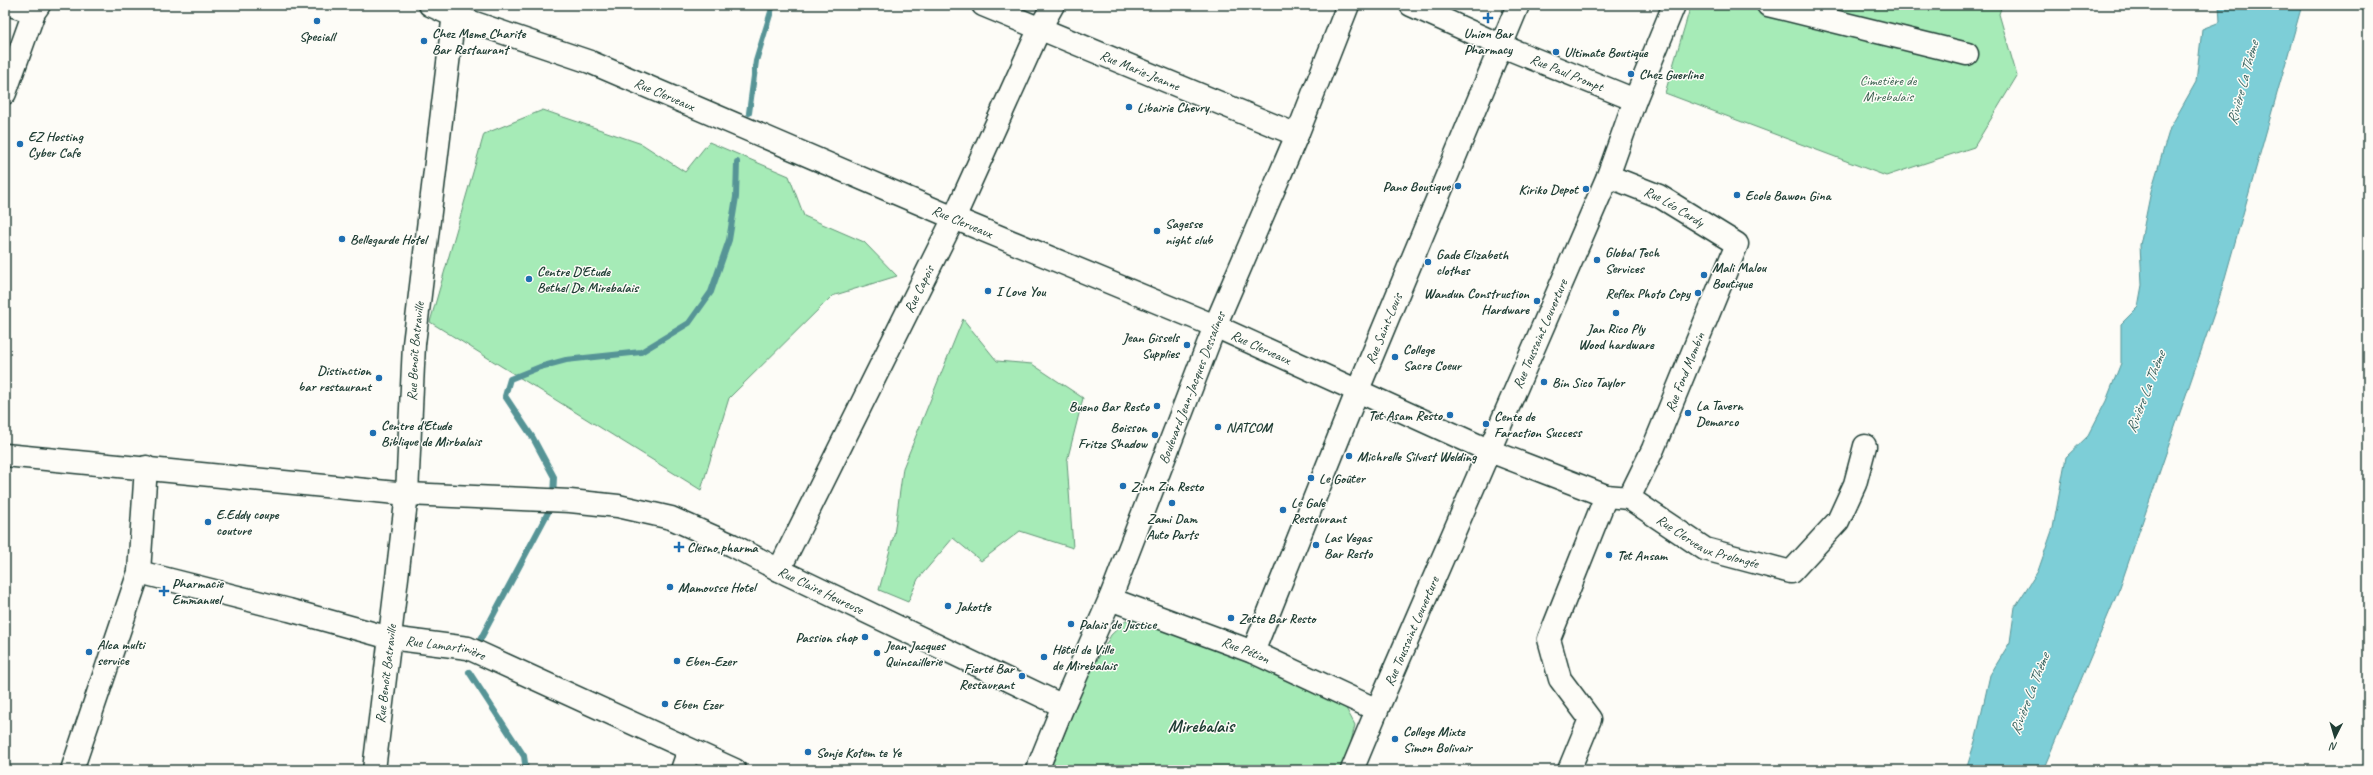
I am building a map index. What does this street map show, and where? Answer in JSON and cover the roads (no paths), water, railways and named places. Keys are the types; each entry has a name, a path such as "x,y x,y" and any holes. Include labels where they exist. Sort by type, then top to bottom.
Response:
{"street":[{"path":"5,93 37,8 10,5"},
{"name":"Rue Clerveaux","path":"430,5 454,10 590,62 954,218 1215,326 1357,392 1490,451"},
{"name":"Rue Marie-Jeanne","path":"983,5 1039,30 1297,135"},
{"name":"Rue Capois","path":"779,570 954,218 1039,30 1053,5"},
{"name":"Boulevard Jean-Jacques Dessalines","path":"1037,770 1063,706 1110,599 1215,326 1297,135 1348,5"},
{"name":"Rue Paul Prompt","path":"1411,5 1502,46 1635,100"},
{"name":"Rue Saint-Louis","path":"1253,652 1357,392 1518,5"},
{"name":"Rue Toussaint Louverture","path":"1352,770 1608,176 1635,100 1674,5"},
{"path":"1768,5 1967,54"},
{"name":"Rue Benoît Batraville","path":"374,770 407,494 414,344 454,10"},
{"name":"Rue Léo Cardy","path":"1608,176 1659,196 1737,244"},
{"name":"Rue Fond Mombin","path":"1629,498 1653,449 1737,244"},
{"name":"Rue Clerveaux Prolongée","path":"1490,451 1606,496 1629,498 1704,549 1791,572 1838,521 1855,484 1865,446"},
{"name":"Rue Claire Heureuse","path":"5,454 407,494 570,501 618,506 671,518 732,545 779,570 1063,706"},
{"path":"72,770 139,572 146,467"},
{"path":"1569,770 1590,719 1560,679 1549,639 1606,496"},
{"name":"Rue Lamartinière","path":"139,572 289,610 390,638 468,648 685,760 735,770"},
{"name":"Rue Pétion","path":"1110,599 1253,652 1378,710"}],"water":[{"name":"Rivière La Thème","path":"2219,5 2302,5 2219,299 2120,587 2043,770 1966,770 1976,738 1990,675 2010,642 2015,607 2038,571 2053,528 2066,457 2088,436 2106,401 2121,363 2121,324 2138,307 2142,285 2140,245 2151,191 2170,128 2196,82 2202,29 2220,22"}],"waterway":[{"path":"749,113 756,61 773,5"},
{"path":"553,496 554,477 533,438 505,396 510,379 540,367 566,360 641,352 689,323 711,292 729,240 736,197 737,162"},
{"path":"480,640 552,505"},
{"path":"469,672 524,756 526,770"}],"place":[{"name":"Union Bar Pharmacy","path":"1488,18"},
{"name":"Speciall","path":"317,21"},
{"name":"Chez Meme Charite Bar Restaurant","path":"424,41"},
{"name":"Ultimate Boutique","path":"1556,52"},
{"name":"Chez Guerline","path":"1631,74"},
{"name":"Libairie Chevry","path":"1129,107"},
{"name":"EZ Hosting Cyber Cafe","path":"20,144"},
{"name":"Pano Boutique","path":"1458,186"},
{"name":"Kiriko Depot","path":"1586,189"},
{"name":"Ecole Bawon Gina","path":"1737,195"},
{"name":"Sagesse night club","path":"1157,231"},
{"name":"Bellegarde Hotel","path":"342,239"},
{"name":"Global Tech Services","path":"1597,260"},
{"name":"Gade Elizabeth clothes","path":"1428,262"},
{"name":"Mali Malou Boutique","path":"1704,275"},
{"name":"Centre D'Etude Bethel De Mirebalais","path":"529,279"},
{"name":"I Love You","path":"988,291"},
{"name":"Reflex Photo Copy","path":"1698,293"},
{"name":"Wandun Construction Hardware","path":"1537,301"},
{"name":"Jan Rico Ply Wood hardware","path":"1616,313"},
{"name":"Jean Gissels Supplies","path":"1187,345"},
{"name":"College Sacre Coeur","path":"1395,357"},
{"name":"Distinction bar restaurant","path":"379,378"},
{"name":"Bin Sico Taylor","path":"1544,382"},
{"name":"Bueno Bar Resto","path":"1157,406"},
{"name":"La Tavern Demarco","path":"1688,413"},
{"name":"Tet Asam Resto","path":"1450,415"},
{"name":"Cente de Faraction Success","path":"1486,424"},
{"name":"NATCOM","path":"1218,427"},
{"name":"Centre d'Etude Biblique de Mirbalais","path":"373,433"},
{"name":"Boisson Fritze Shadow","path":"1155,435"},
{"name":"Michrelle Silvest Welding","path":"1349,456"},
{"name":"Le Goûter","path":"1311,478"},
{"name":"Zinn Zin Resto","path":"1123,486"},
{"name":"Zami Dam Auto Parts","path":"1172,503"},
{"name":"Le Gale Restaurant","path":"1283,510"},
{"name":"E.Eddy coupe couture","path":"208,522"},
{"name":"Las Vegas Bar Resto","path":"1316,545"},
{"name":"Clesno pharma","path":"679,547"},
{"name":"Tet Ansam","path":"1609,555"},
{"name":"Mamousse Hotel","path":"670,587"},
{"name":"Pharmacie Emmanuel","path":"164,591"},
{"name":"Jakotte","path":"948,606"},
{"name":"Zette Bar Resto","path":"1231,618"},
{"name":"Palais de Justice","path":"1071,624"},
{"name":"Passion shop","path":"865,637"},
{"name":"Alca multi service","path":"89,652"},
{"name":"Jean Jacques Quincaillerie","path":"877,653"},
{"name":"Hôtel de Ville de Mirebalais","path":"1044,657"},
{"name":"Eben-Ezer","path":"677,661"},
{"name":"Fierté Bar Restaurant","path":"1022,676"},
{"name":"Eben Ezer","path":"665,704"},
{"name":"College Mixte Simon Bolivair","path":"1395,739"},
{"name":"Sonje Kotem te Ye","path":"808,752"}],"district":[{"name":"Mirebalais","path":"1201,726"}],"park label":[{"name":"Cimetière de Mirebalais","path":"1888,88"}]}
